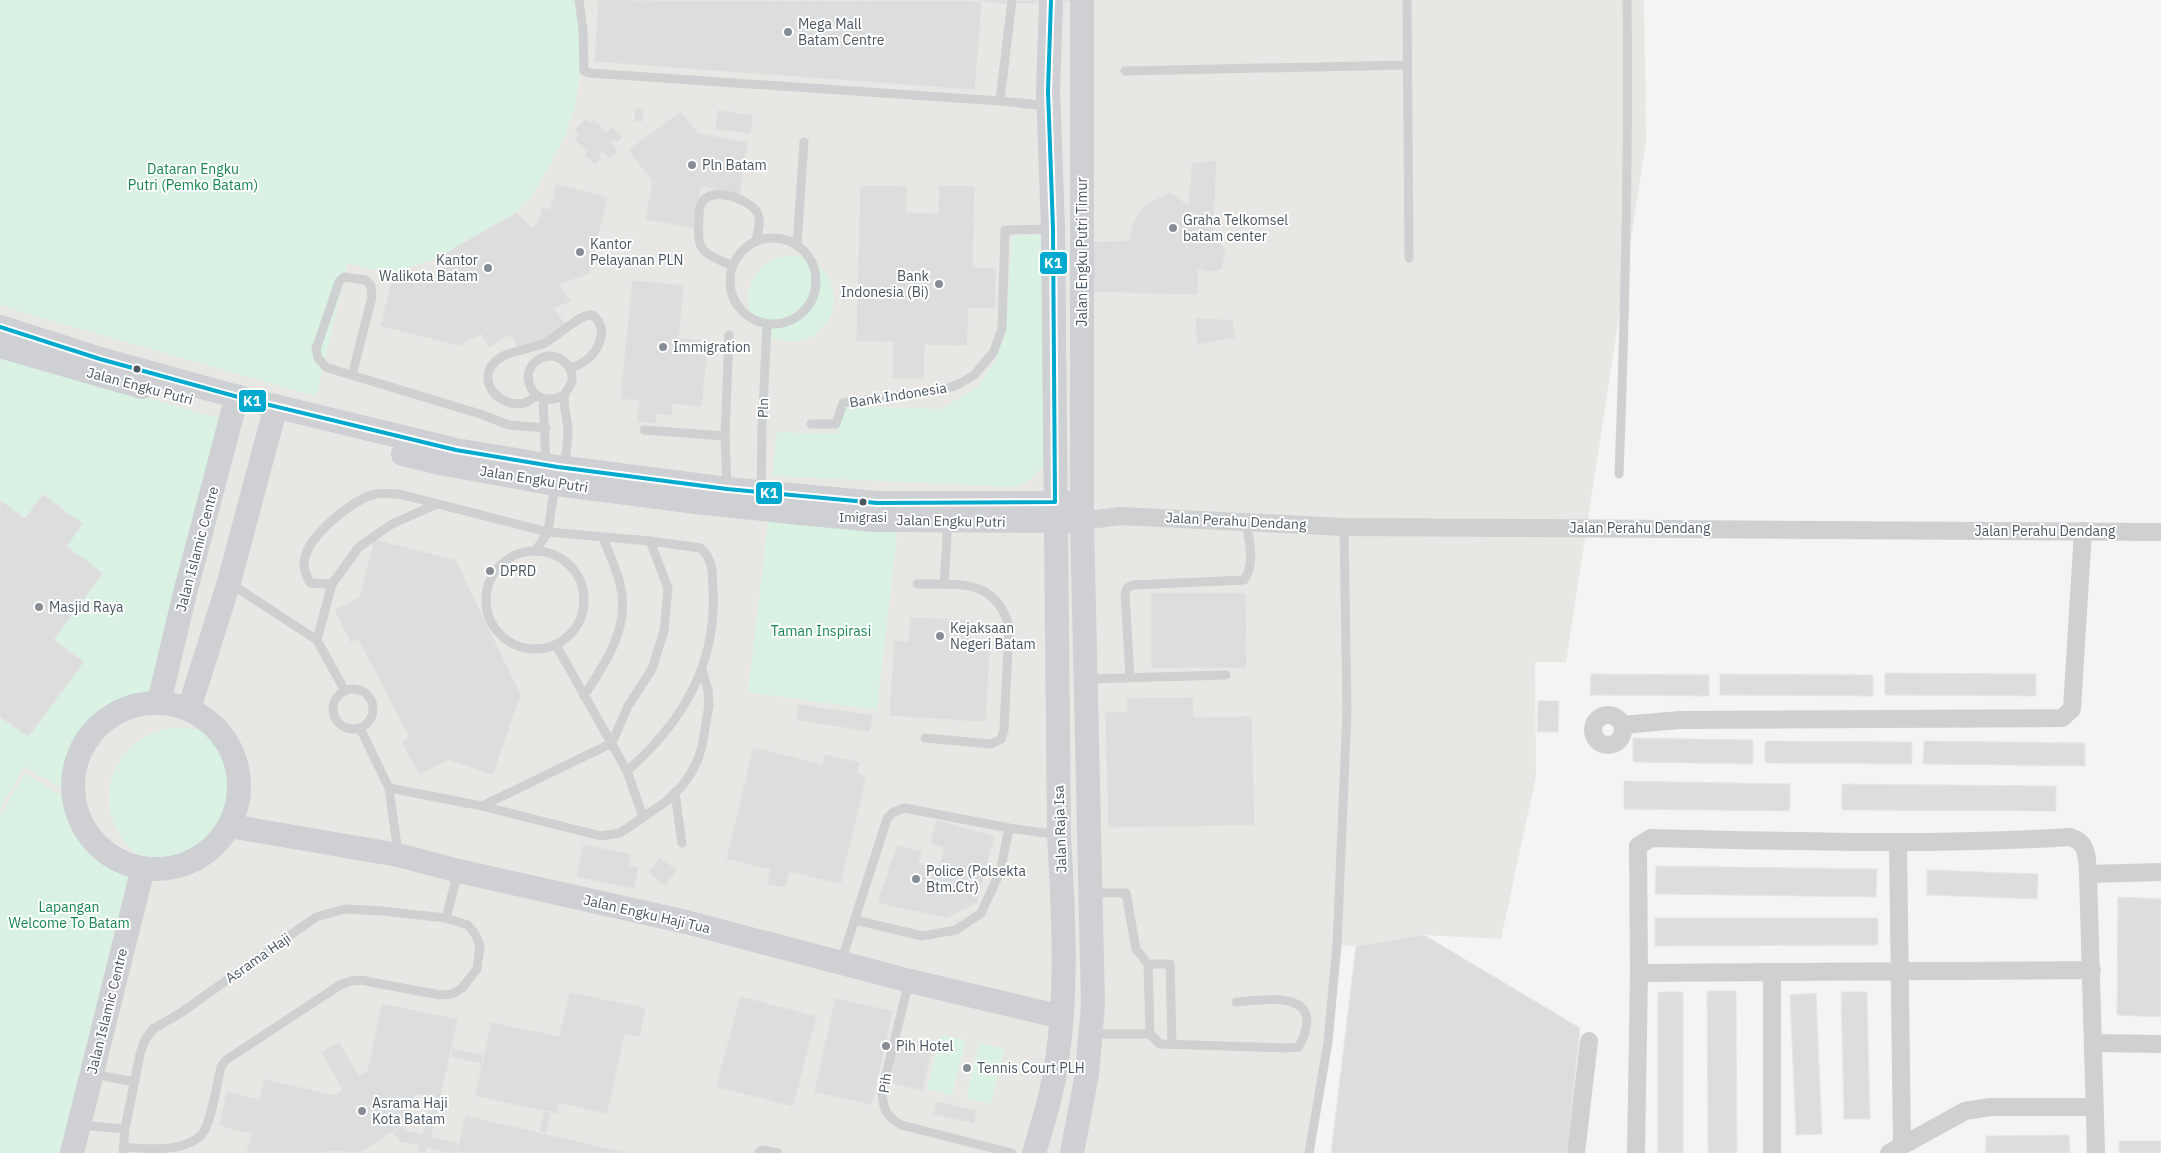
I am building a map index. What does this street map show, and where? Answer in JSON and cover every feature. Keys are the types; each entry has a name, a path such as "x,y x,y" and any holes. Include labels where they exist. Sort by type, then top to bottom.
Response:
{"main road":[{"name":"Jalan Engku Putri Timur","path":"1082,0 1082,513"},
{"name":"Jalan Engku Putri Timur","path":"1051,3 1048,91 1053,229 1055,512"},
{"name":"Jalan Engku Putri","path":"0,327 236,404"},
{"name":"Jalan Engku Putri","path":"0,346 92,374 236,404 274,414 440,463 556,471 876,503 1082,513"},
{"name":"Jalan Islamic Centre","path":"159,702 185,593 236,404"},
{"path":"189,709 228,582 274,414"},
{"name":"Jalan Engku Putri","path":"556,471 704,503 846,518 948,521 1055,512"},
{"name":"Jalan Raja Isa","path":"1034,1153 1057,1062 1062,1016 1064,935 1059,835 1055,512"},
{"name":"Jalan Raja Isa","path":"1072,1153 1087,1074 1093,1004 1082,513"},
{"path":"159,702 189,709 210,721 226,739 236,760 240,783 238,807 230,826 212,848 191,862 167,869 142,868 118,860 92,840 82,825 73,798 72,779 75,761 90,735 110,716 135,705 159,702"},
{"name":"Jalan Engku Haji Tua","path":"230,826 398,855 459,871 686,922 910,980 1062,1016"},
{"name":"Jalan Islamic Centre","path":"72,1153 142,868"}],"street":[{"name":"Jalan Perahu Dendang","path":"1082,513 1344,527 2161,532"},
{"path":"1623,725 1680,720 2062,718 2072,709 2082,531"},
{"path":"1636,1153 1639,974 1638,846 1644,841 1651,838 1898,843 2000,841 2070,837 2086,847 2092,970 2096,1153"},
{"path":"1898,843 1895,1149 1965,1112 1990,1106 2094,1107"},
{"path":"2088,874 2161,872"},
{"path":"1639,974 2092,970"},
{"path":"1772,972 1772,1153"},
{"path":"1576,1153 1589,1040"},
{"path":"2094,1043 2161,1044"}],"lane":[{"path":"579,0 583,29 584,71 589,73 1050,106"},
{"path":"1000,101 1012,0"},
{"path":"1407,0 1409,258"},
{"path":"1618,474 1626,274 1628,0"},
{"path":"1125,71 1407,65"},
{"path":"797,245 804,142"},
{"path":"732,266 704,250 697,240 700,205 703,201 707,197 717,195 745,201 754,208 758,215 756,240"},
{"name":"Bank Indonesia","path":"811,424 836,424 843,403 943,390 959,384 974,375 993,352 1002,329 1005,230 1053,229"},
{"path":"770,237 784,239 797,245 808,255 815,268 817,282 814,297 806,309 795,319 781,324 767,324 753,320 742,312 733,300 729,286 732,266 744,248 756,240 770,237"},
{"path":"352,375 372,297 372,286 366,280 344,277 339,282 316,349 318,358 326,367 352,375 480,414 509,425 546,428"},
{"path":"556,471 540,397 529,383 530,369 534,363 546,356 560,358 570,368 572,383 564,395 558,399 540,397 524,405 518,405 499,398 492,392 489,385 489,372 496,360 542,344 589,315 596,317 602,330 598,346 587,361 570,368"},
{"name":"Pln","path":"761,493 767,324"},
{"path":"728,335 725,436 728,489"},
{"path":"536,550 548,532 556,471 568,437 564,395"},
{"path":"644,430 725,436"},
{"path":"332,584 310,583 304,571 304,558 309,547 335,518 355,502 376,494 399,494 548,532 650,541 699,548 707,554 711,561 713,621 710,644 702,670 671,726 628,771"},
{"path":"318,640 332,584 359,547 392,524 438,504"},
{"path":"944,585 948,521"},
{"path":"1130,678 1125,594 1128,588 1133,585 1244,580 1251,568 1246,522"},
{"path":"1309,1153 1328,1042 1337,945 1347,712 1344,527"},
{"path":"584,696 611,654 621,625 621,589 604,537"},
{"path":"482,806 612,743 628,706 652,669 664,631 668,588 650,541"},
{"path":"536,550 553,553 568,562 579,575 584,590 585,607 579,623 569,636 556,645 540,649 524,648 509,642 497,632 489,618 485,603 487,587 493,572 505,560 520,552 536,550"},
{"path":"228,582 318,640 345,691"},
{"path":"916,584 971,585 984,591 994,600 1006,617 1009,627 1004,730 1000,739 991,744 925,738"},
{"path":"556,645 628,771 643,817"},
{"path":"389,788 482,806 601,836 620,833 667,801 682,786 698,760 709,705 708,690 702,670"},
{"path":"1086,679 1226,675"},
{"path":"356,689 362,691 372,701 370,720 360,728 353,729 342,725 334,715 334,703 337,696 345,691 356,689"},
{"path":"360,728 389,788 398,855"},
{"path":"675,792 682,843"},
{"path":"841,962 888,819 892,814 904,808 1009,828 1059,835"},
{"path":"855,920 922,936 956,930 981,913 1000,872 1009,828"},
{"path":"446,918 459,871"},
{"path":"1091,893 1126,893 1136,950 1148,964 1150,1034 1160,1044 1299,1047 1307,1027 1306,1017 1303,1008 1294,1001 1281,999 1236,1002"},
{"name":"Asrama Haji","path":"344,909 446,918 468,925 475,934 480,946 476,969 462,988 452,994 440,996 360,980 351,980 340,985 226,1060 221,1067 207,1124 202,1134 193,1141 154,1150 123,1150 125,1129 135,1082 140,1054 145,1040 153,1029 182,1012 316,917 344,909"},
{"path":"1148,964 1170,964 1172,1044"},
{"name":"Pih","path":"910,980 882,1091 883,1105 889,1118 901,1125 1012,1153"},
{"path":"1090,1034 1150,1034"},
{"path":"91,1073 135,1082"},
{"path":"79,1125 125,1129"},
{"path":"758,1153 762,1150 778,1153"}],"shaded area":[{"path":"0,0 1644,0 1646,141 1566,662 1535,662 1536,776 1501,939 1424,935 1356,946 1337,945 1309,1153 0,1153"}],"green space":[{"name":"Dataran Engku Putri (Pemko Batam)","path":"0,0 579,0 583,61 574,109 564,138 535,192 517,212 435,259 389,274 348,263 316,396 24,313 0,304"},
{"path":"1049,234 1049,457 1034,476 1014,487 773,476 776,432 838,434 842,406 942,409 978,386 995,360 1006,333 1012,236"},
{"path":"783,256 799,256 808,259 822,268 831,282 834,299 831,316 822,330 808,339 799,342 783,342 767,335 755,323 748,307 748,291 755,275 767,263"},
{"path":"0,356 228,421 158,693 104,713 80,744 70,766 69,792 24,767 0,809"},
{"name":"Taman Inspirasi","path":"769,515 898,526 877,710 748,692"},
{"path":"179,728 193,729 206,733 229,748 244,771 248,784 248,812 244,825 229,848 206,863 193,867 179,868 165,867 152,863 129,848 114,825 110,812 109,798 110,784 114,771 129,748 152,733 165,729"},
{"name":"Lapangan Welcome To Batam","path":"25,773 84,809 94,837 107,857 149,882 80,1153 0,1153 0,816"},
{"path":"941,1034 966,1040 952,1095 927,1089"},
{"path":"979,1043 1005,1049 991,1104 966,1098"}],"building":[{"name":"Mega Mall Batam Centre","path":"598,0 982,1 975,90 594,62"},
{"path":"965,0 1074,0 1074,2 1004,4"},
{"path":"635,108 644,109 643,122 634,121"},
{"path":"717,110 753,115 751,134 715,129"},
{"name":"Pln Batam","path":"681,111 698,133 748,142 740,194 701,187 694,228 645,220 652,181 628,150"},
{"path":"586,119 590,123 594,119 607,132 612,127 623,137 618,142 615,140 611,143 618,151 610,159 603,152 599,155 602,158 595,165 584,155 587,152 574,139 579,134 575,129"},
{"name":"Graha Telkomsel batam center","path":"1217,160 1213,235 1226,250 1222,269 1209,272 1198,269 1198,295 1090,292 1091,242 1129,240 1134,221 1144,206 1170,192 1188,205 1192,163"},
{"path":"556,184 608,197 589,274 560,284 571,301 554,309 565,323 546,341 521,350 510,335 489,348 481,334 460,346 380,326 393,274 423,282 425,277 455,284 435,259 517,212 531,227 537,223 542,207 550,209"},
{"path":"860,185 907,186 906,212 938,213 939,185 975,186 973,267 996,268 995,309 969,308 967,346 925,345 924,379 892,378 893,342 856,341"},
{"name":"Immigration","path":"632,280 684,285 679,338 701,340 699,354 707,357 702,407 673,404 672,416 657,414 656,424 637,422 639,401 620,399"},
{"path":"1195,318 1233,320 1235,338 1197,345"},
{"name":"Masjid Raya","path":"43,494 83,524 67,546 103,573 54,640 84,662 28,737 0,717 0,500 25,518"},
{"path":"374,539 456,560 521,695 493,775 449,760 419,775 401,741 409,737 358,639 351,643 334,610 359,597"},
{"path":"1151,593 1246,593 1247,668 1151,668"},
{"path":"910,617 973,620 971,645 990,646 986,722 889,716 894,640 908,642"},
{"path":"1885,673 2036,674 2036,696 1885,695"},
{"path":"1591,674 1709,675 1709,696 1590,695"},
{"path":"1720,674 1873,675 1873,696 1720,695"},
{"path":"1193,697 1194,717 1252,716 1255,825 1108,828 1105,712 1127,712 1127,698"},
{"path":"1538,701 1559,701 1558,732 1537,732"},
{"path":"798,704 873,715 870,732 796,720"},
{"path":"1633,738 1753,740 1753,764 1633,762"},
{"path":"1765,741 1912,742 1912,764 1765,763"},
{"path":"1924,741 2085,743 2085,766 1923,764"},
{"path":"753,747 822,764 824,754 860,762 858,773 866,778 841,884 790,872 785,888 767,884 770,870 726,859"},
{"path":"1624,781 1790,784 1790,811 1624,809"},
{"path":"1842,784 2056,786 2056,811 1842,810"},
{"path":"936,820 995,836 977,903 947,918 877,903 897,845 922,851 919,863 939,868 944,848 930,844"},
{"path":"583,844 631,854 629,865 639,867 634,889 576,877"},
{"path":"660,857 677,870 665,886 648,872"},
{"path":"1656,866 1877,869 1876,897 1655,894"},
{"path":"1927,870 2038,874 2037,899 1927,895"},
{"path":"2118,897 2161,899 2161,1017 2117,1015"},
{"path":"1655,918 1878,918 1878,945 1655,946"},
{"path":"1424,935 1580,1028 1567,1153 1331,1153 1356,946"},
{"path":"1707,991 1736,991 1737,1153 1708,1153"},
{"path":"569,992 646,1008 640,1037 625,1034 607,1114 559,1103 557,1114 475,1096 491,1022 559,1036"},
{"path":"1658,992 1683,992 1683,1153 1658,1153"},
{"path":"1841,992 1867,992 1870,1119 1844,1119"},
{"path":"1816,993 1822,1134 1796,1135 1790,995"},
{"path":"740,996 817,1016 793,1107 716,1087"},
{"path":"835,998 893,1011 872,1105 814,1092"},
{"path":"382,1003 458,1019 440,1100 415,1094 409,1121 361,1153 327,1151 326,1153 246,1153 251,1134 219,1126 227,1091 259,1099 264,1079 334,1095 342,1090 321,1052 339,1042 359,1076 367,1071"},
{"path":"897,1040 933,1049 922,1091 886,1082"},
{"path":"452,1048 484,1055 482,1064 450,1057"},
{"path":"431,1098 440,1100 431,1137 459,1143 457,1153 447,1153 427,1148 426,1153 417,1153 418,1146 400,1142 393,1132 402,1126 408,1131 422,1134"},
{"path":"936,1101 977,1111 974,1124 933,1114"},
{"path":"544,1111 551,1112 546,1134 539,1132"},
{"path":"465,1115 546,1134 629,1153 457,1153"},
{"path":"2069,1135 2070,1153 1986,1153 1986,1136"},
{"path":"2119,1141 2161,1141 2161,1153 2119,1153"}],"transit line":[{"name":"K1","path":"0,327 100,359 249,400 456,450 558,467 727,489 877,503 1055,502 1053,229 1048,91 1051,0"}],"place":[{"name":"Mega Mall Batam Centre","path":"788,32"},
{"name":"Pln Batam","path":"692,165"},
{"name":"Graha Telkomsel batam center","path":"1173,228"},
{"name":"Kantor Pelayanan PLN","path":"580,252"},
{"name":"Kantor Walikota Batam","path":"488,268"},
{"name":"Bank Indonesia (Bi)","path":"939,284"},
{"name":"Immigration","path":"663,347"},
{"name":"Imigrasi","path":"863,502"},
{"name":"DPRD","path":"490,571"},
{"name":"Masjid Raya","path":"39,607"},
{"name":"Kejaksaan Negeri Batam","path":"940,636"},
{"name":"Police (Polsekta Btm.Ctr)","path":"916,879"},
{"name":"Pih Hotel","path":"886,1046"},
{"name":"Tennis Court PLH","path":"967,1068"},
{"name":"Asrama Haji Kota Batam","path":"362,1111"}]}
